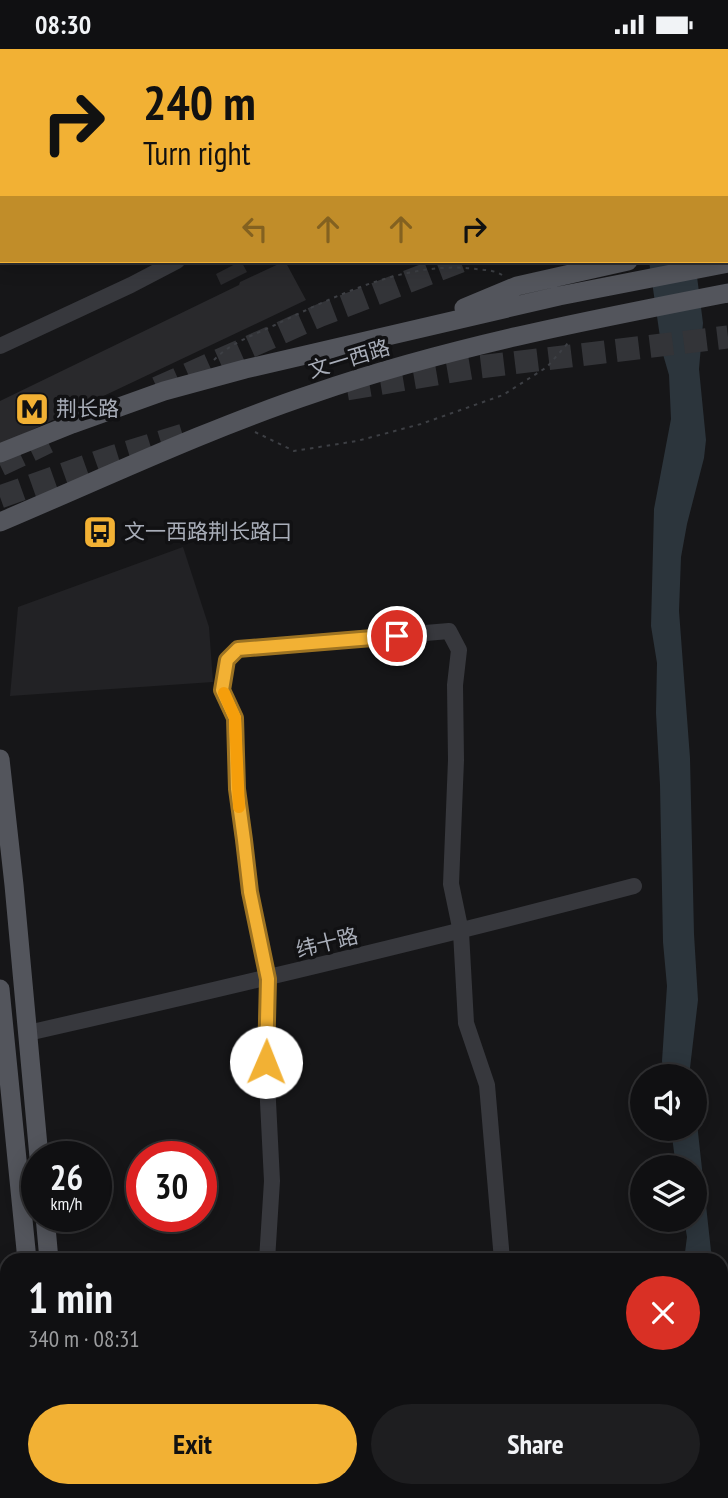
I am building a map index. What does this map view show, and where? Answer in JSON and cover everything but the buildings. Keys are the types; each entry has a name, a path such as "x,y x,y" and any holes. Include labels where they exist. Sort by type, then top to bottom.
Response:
{"main road":[{"path":"415,328 517,286 619,263"},
{"name":"文一西路","path":"0,453 72,423 164,391 245,369 415,328 634,280 728,263"},
{"name":"文一西路","path":"0,522 235,423 315,393 389,370 579,321 728,293"},
{"path":"641,310 728,306"},
{"path":"0,759 38,1141"},
{"path":"0,989 26,1253"},
{"path":"46,1232 48,1253"}],"street":[{"path":"0,346 173,263"},
{"path":"267,1253 272,1181 266,1062 268,979 250,892 239,801 235,718 222,690 227,660 238,649 449,631 460,650 455,685 456,760 451,884 461,932 466,1023 487,1085 501,1253"},
{"name":"纬十路","path":"28,1033 268,979 634,886"}],"path":[{"path":"214,360 234,344 298,314 384,280 422,271 467,268 497,272 517,286"},
{"path":"235,423 294,451 357,441 421,424 503,395 547,367 568,342 579,321"}],"shaded area":[{"path":"649,263 695,263 703,323 699,369 706,440 681,557 679,611 690,758 698,1000 690,1064 662,1064 662,1061 667,986 663,942 657,663 651,626 654,509 671,419 669,375 662,351"},
{"path":"183,547 209,627 213,682 10,696 18,607"},
{"path":"673,1141 699,1141 700,1155 674,1155"},
{"path":"707,1214 711,1253 685,1253 686,1232 707,1232"}],"tunnel":[{"path":"157,388 321,315 456,263"},
{"path":"347,389 471,368 728,337"},
{"path":"0,497 112,457 193,432"},
{"path":"0,465 48,442"}],"slow traffic":[{"path":"224,693 235,718 239,807"}],"place":[{"name":"荆长路","path":"32,409"},
{"name":"文一西路荆长路口","path":"100,532"}],"route":[{"path":"266,1062 268,979 250,892 237,789 235,718 222,690 227,660 238,649 397,636"}]}
